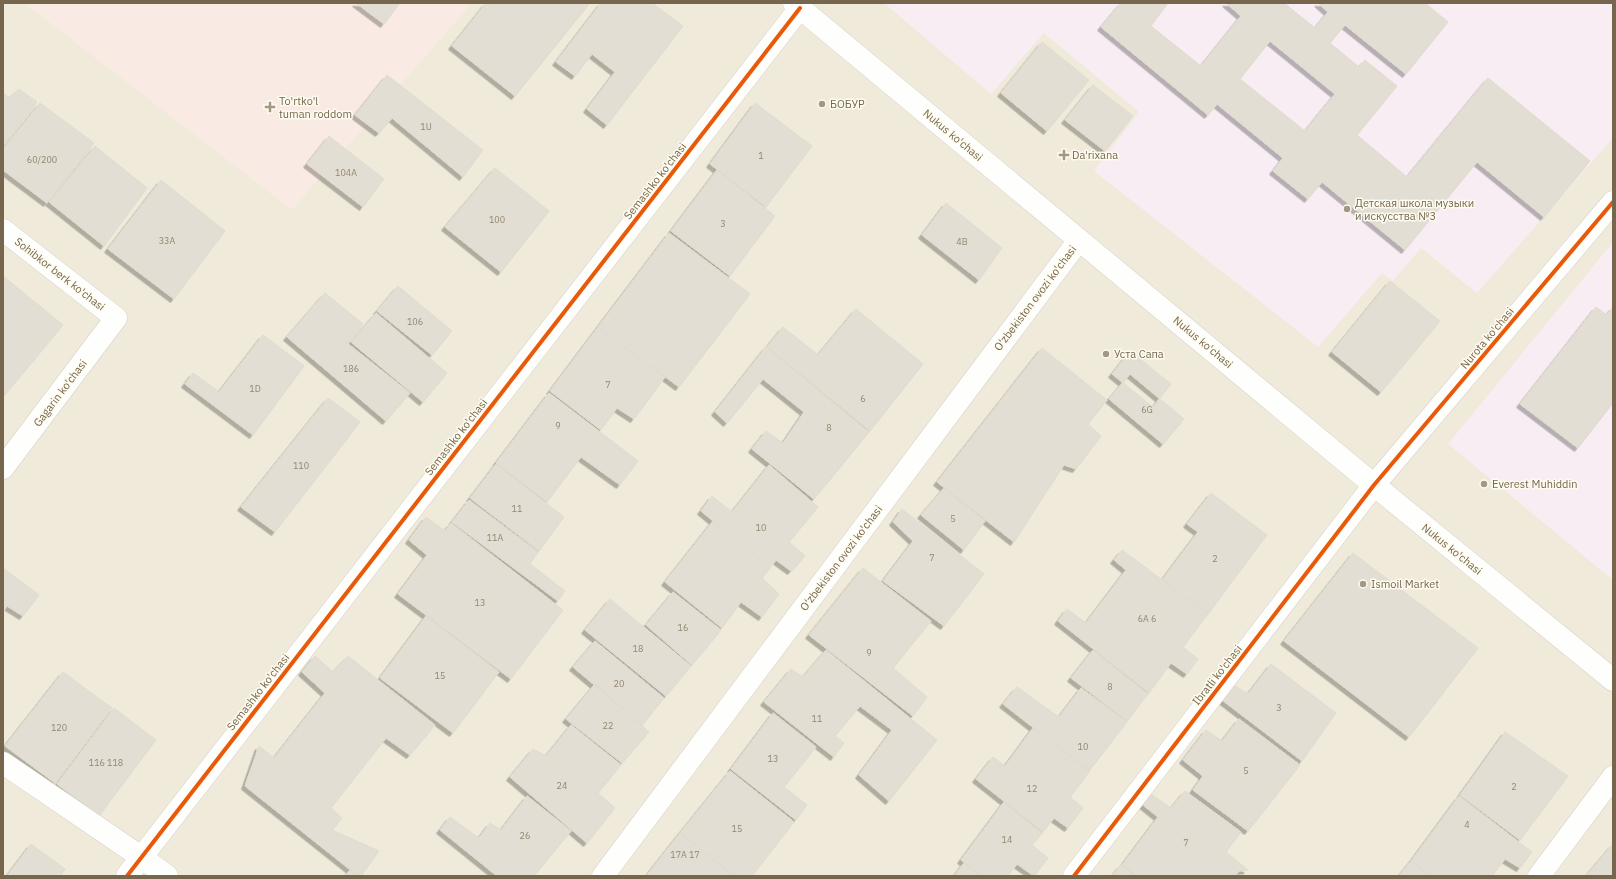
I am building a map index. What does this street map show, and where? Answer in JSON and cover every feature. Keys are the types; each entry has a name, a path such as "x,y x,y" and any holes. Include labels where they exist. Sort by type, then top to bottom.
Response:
{"street":[{"name":"Nukus ko'chasi","path":"797,6 1374,485 1613,680"},
{"name":"Semashko ko'chasi","path":"127,876 797,6"},
{"name":"Nurota ko'chasi","path":"1374,485 1613,202"},
{"name":"Sohibkor berk ko'chasi","path":"3,230 116,318"},
{"name":"O'zbekiston ovozi ko'chasi","path":"603,876 1079,240"},
{"name":"Gagarin ko'chasi","path":"3,468 116,318"},
{"name":"Ibratli ko'chasi","path":"1074,876 1374,485"},
{"path":"3,763 167,876"},
{"path":"1540,876 1613,777"}],"shaded area":[{"path":"3,3 1613,3 1613,876 3,876"},
{"name":"To'rtko'l tuman roddom","path":"24,3 472,3 292,210"},
{"name":"Детская школа музыки и искусства №3","path":"884,3 1613,3 1613,138 1477,293 1421,248 1393,281 1382,273 1318,347 1094,171 1139,112 1044,33 991,94"},
{"path":"1613,242 1613,580 1448,444"}],"building":[{"path":"356,3 400,3 384,24"},
{"path":"486,3 590,3 515,96 452,46"},
{"path":"601,3 652,3 683,26 607,125 587,109 615,72 592,54 575,76 556,62"},
{"path":"1121,3 1168,3 1151,26 1201,66 1241,16 1226,3 1284,3 1315,28 1328,12 1318,3 1425,3 1448,22 1406,74 1345,25 1330,43 1359,67 1365,60 1397,86 1357,135 1407,177 1488,78 1590,161 1544,217 1477,162 1405,250 1322,182 1308,199 1273,171 1283,158 1217,104 1208,115 1101,27","holes":["1270,41 1335,94 1305,131 1240,79"]},
{"path":"1042,42 1089,80 1047,131 1001,93"},
{"path":"387,75 483,150 463,177 392,118 379,133 355,115"},
{"path":"1093,85 1133,116 1105,151 1065,120"},
{"path":"19,89 37,102 3,146 3,93 9,98"},
{"path":"40,103 94,143 47,203 3,170 3,149"},
{"path":"755,103 812,146 766,207 710,164"},
{"path":"329,136 384,179 363,207 307,164"},
{"path":"95,146 147,188 104,246 49,202"},
{"path":"495,168 549,211 501,272 445,227"},
{"path":"717,170 775,216 730,276 671,231"},
{"path":"161,180 225,231 174,299 108,249"},
{"path":"946,203 1002,248 979,280 922,235"},
{"path":"669,233 750,294 679,387 598,327"},
{"path":"3,276 63,325 3,397"},
{"path":"1390,281 1440,321 1381,392 1332,352"},
{"path":"398,286 452,331 432,355 377,311"},
{"path":"325,293 363,324 347,343 410,393 386,421 287,337"},
{"path":"1596,307 1607,315 1613,307 1613,403 1578,448 1520,404"},
{"path":"856,309 923,364 870,431 767,347 783,327 818,355"},
{"path":"376,313 447,373 423,402 351,342"},
{"path":"598,327 665,377 634,419 617,408 601,430 550,391"},
{"path":"263,335 304,366 253,435 185,384 193,373 219,392"},
{"path":"766,347 869,432 814,499 752,449 766,431 783,443 804,412 763,379 727,423 715,412"},
{"path":"1042,348 1107,400 1088,424 1101,436 1076,469 1064,465 1014,542 937,482"},
{"path":"1130,351 1171,384 1153,407 1112,374"},
{"path":"1130,374 1184,419 1163,444 1109,399"},
{"path":"549,393 638,461 620,485 581,457 547,502 496,463"},
{"path":"328,398 360,422 275,532 241,507"},
{"path":"496,464 564,517 539,551 470,498"},
{"path":"769,465 818,507 789,542 805,556 791,571 776,560 770,568 701,511 712,496 732,512"},
{"path":"944,488 985,521 964,550 921,515"},
{"path":"1211,493 1267,535 1208,614 1162,580 1198,532 1187,524"},
{"path":"469,500 538,552 530,564 565,591 558,601 452,522"},
{"path":"902,509 984,574 944,626 883,581 913,541 893,522"},
{"path":"426,517 445,531 451,523 563,610 511,679 398,594 427,555 409,540"},
{"path":"713,521 770,568 762,578 779,594 762,617 741,602 722,628 665,582"},
{"path":"1122,550 1208,614 1183,647 1198,659 1187,674 1171,663 1149,693 1058,621 1067,609 1086,623 1126,570 1114,560"},
{"path":"1353,553 1478,648 1409,737 1284,641"},
{"path":"3,568 39,595 23,616 7,606 3,612"},
{"path":"863,568 931,621 893,668 927,697 913,716 809,635"},
{"path":"673,592 721,630 692,665 646,625"},
{"path":"610,599 691,666 666,696 585,630"},
{"path":"426,616 499,672 453,733 380,678"},
{"path":"595,641 664,698 642,725 573,667"},
{"path":"826,650 937,740 889,801 859,775 892,730 860,706 835,736 844,743 834,757 764,702 791,669 803,677"},
{"path":"1093,650 1148,694 1127,721 1071,678"},
{"path":"315,656 333,672 348,656 435,725 410,755 386,738 331,808 342,818 332,830 379,851 361,876 358,876 245,786 259,746 274,758 325,693 302,672"},
{"path":"1271,664 1336,713 1302,761 1222,700 1234,685 1248,694"},
{"path":"63,672 112,708 55,783 5,746"},
{"path":"595,684 649,732 622,763 566,719"},
{"path":"1017,687 1059,717 1081,688 1127,722 1089,771 1003,704"},
{"path":"114,708 156,740 99,816 57,784"},
{"path":"773,713 816,747 784,787 807,805 796,820 731,769"},
{"path":"1239,719 1300,765 1248,831 1193,790 1203,776 1183,760 1206,730 1222,741"},
{"path":"571,725 621,765 598,793 615,808 587,843 510,777 533,749 546,756"},
{"path":"1033,728 1090,771 1070,797 1083,808 1068,828 1054,818 1043,832 976,779 993,757 1005,766"},
{"path":"1505,732 1568,776 1520,840 1460,795"},
{"path":"730,771 794,822 752,876 734,876 680,833"},
{"path":"1185,791 1241,832 1226,852 1248,870 1239,871 1235,876 1137,876 1122,865 1158,817 1143,805 1151,794 1171,808"},
{"path":"527,796 571,831 534,876 497,876 440,830 450,817 479,838 490,823 501,830"},
{"path":"1459,796 1532,852 1520,868 1505,859 1492,876 1431,876 1411,861"},
{"path":"1004,802 1042,833 1032,845 1048,858 1034,876 1017,864 1008,876 982,876 961,860"},
{"path":"680,833 734,876 646,876"},
{"path":"31,844 65,869 60,876 7,876"},
{"path":"1613,844 1613,876 1586,876"},
{"path":"1411,861 1430,876 1399,876"},
{"path":"964,863 981,876 954,876"},
{"path":"1121,865 1135,876 1112,876"},
{"path":"350,870 359,876 345,876"}],"cycle path":[{"path":"127,876 800,8"},
{"path":"1074,876 1374,485 1613,202"}],"place":[{"name":"БОБУР","path":"822,104"},
{"name":"To'rtko'l tuman roddom","path":"270,107"},
{"name":"Da'rixana","path":"1064,155"},
{"name":"Детская школа музыки и искусства №3","path":"1347,209"},
{"name":"Уста Сапа","path":"1106,354"},
{"name":"Everest Muhiddin","path":"1484,484"},
{"name":"Ismoil Market","path":"1363,584"}]}
